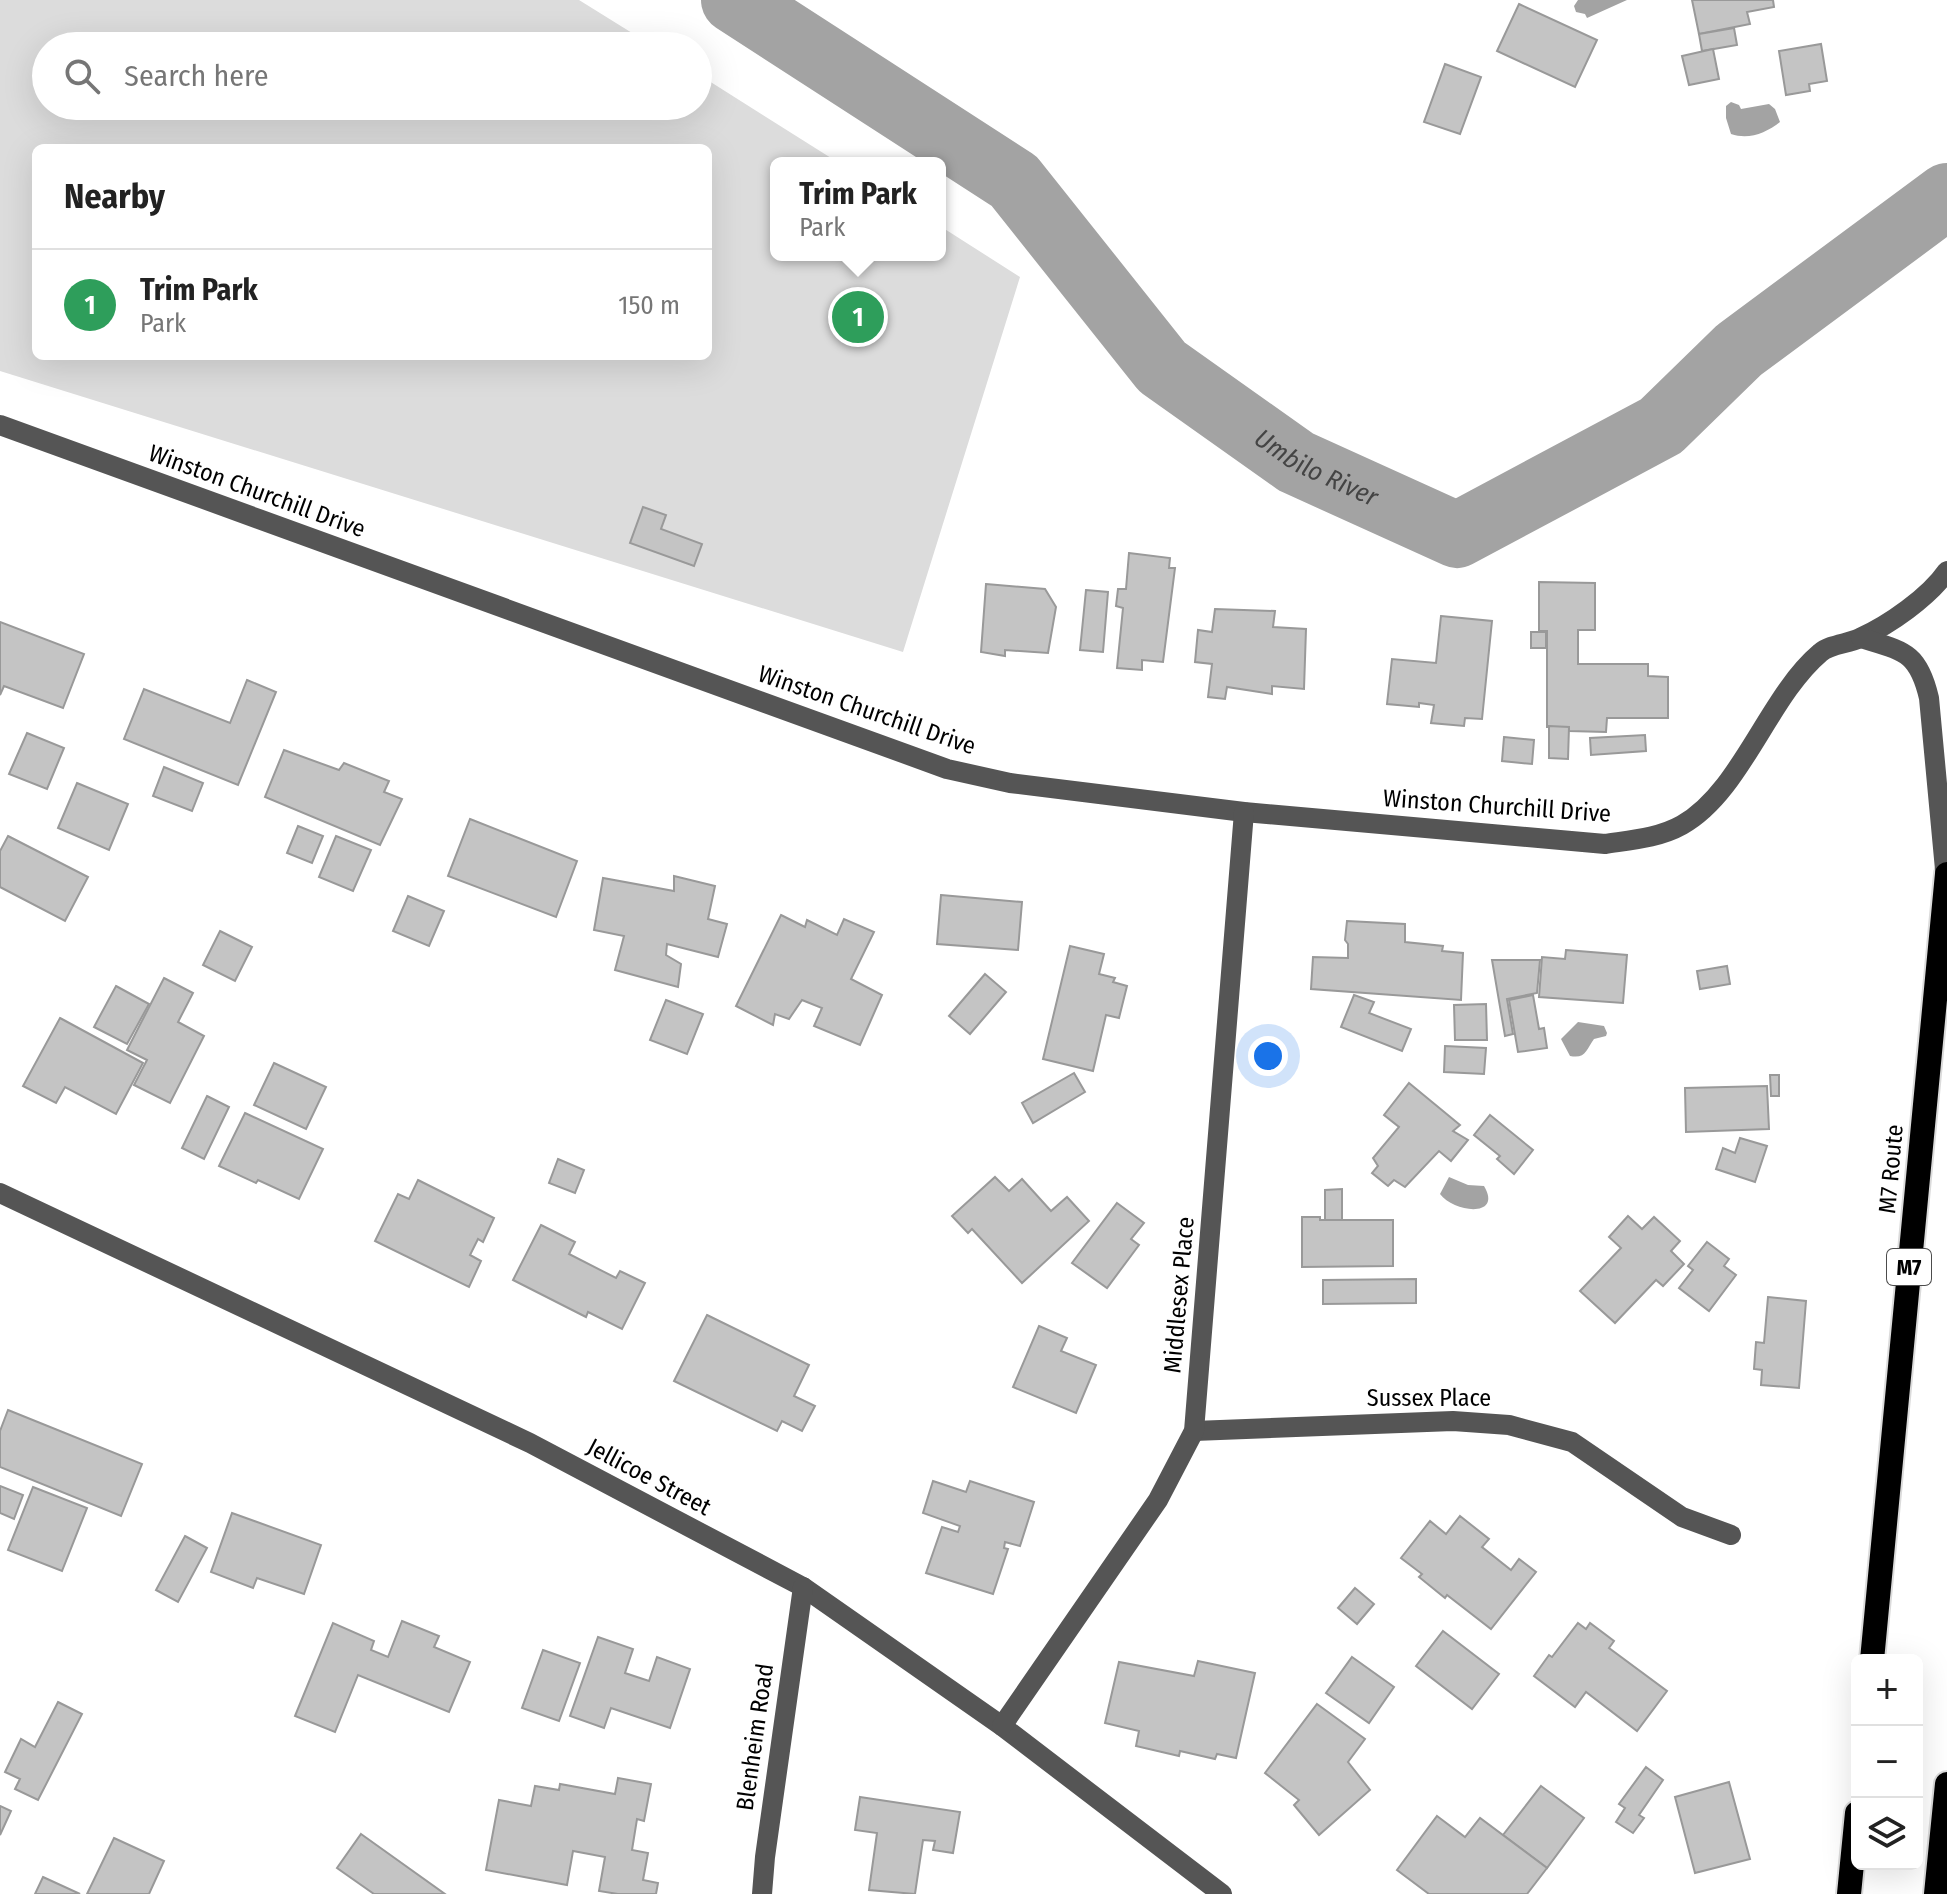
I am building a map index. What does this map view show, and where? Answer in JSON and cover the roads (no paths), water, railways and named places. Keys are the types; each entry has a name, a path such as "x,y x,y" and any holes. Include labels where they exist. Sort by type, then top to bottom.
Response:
{"highway":[{"name":"M7 Route","path":"1873,1654 1947,874"},
{"path":"1936,1894 1947,1784"},
{"path":"1849,1894 1851,1870"}],"street":[{"name":"Winston Churchill Drive","path":"0,425 947,769 1010,783 1244,812 1605,844 1646,839 1683,825 1719,794 1794,681 1822,651 1861,638 1915,603 1947,571"},
{"path":"1861,638 1899,650 1914,660 1923,675 1929,698 1946,880"},
{"name":"Middlesex Place","path":"1002,1726 1158,1500 1194,1431 1244,812"},
{"name":"Jellicoe Street","path":"0,1193 530,1443 803,1587 1002,1726 1222,1894"},
{"name":"Sussex Place","path":"1194,1431 1453,1421 1509,1425 1572,1442 1682,1517 1731,1535"},
{"name":"Blenheim Road","path":"762,1894 803,1587"}],"waterway":[{"name":"Umbilo River","path":"734,0 1014,181 1162,367 1296,462 1457,535 1661,426 1739,350 1947,196"}],"place":[{"name":"Trim Park","path":"858,317"}]}
